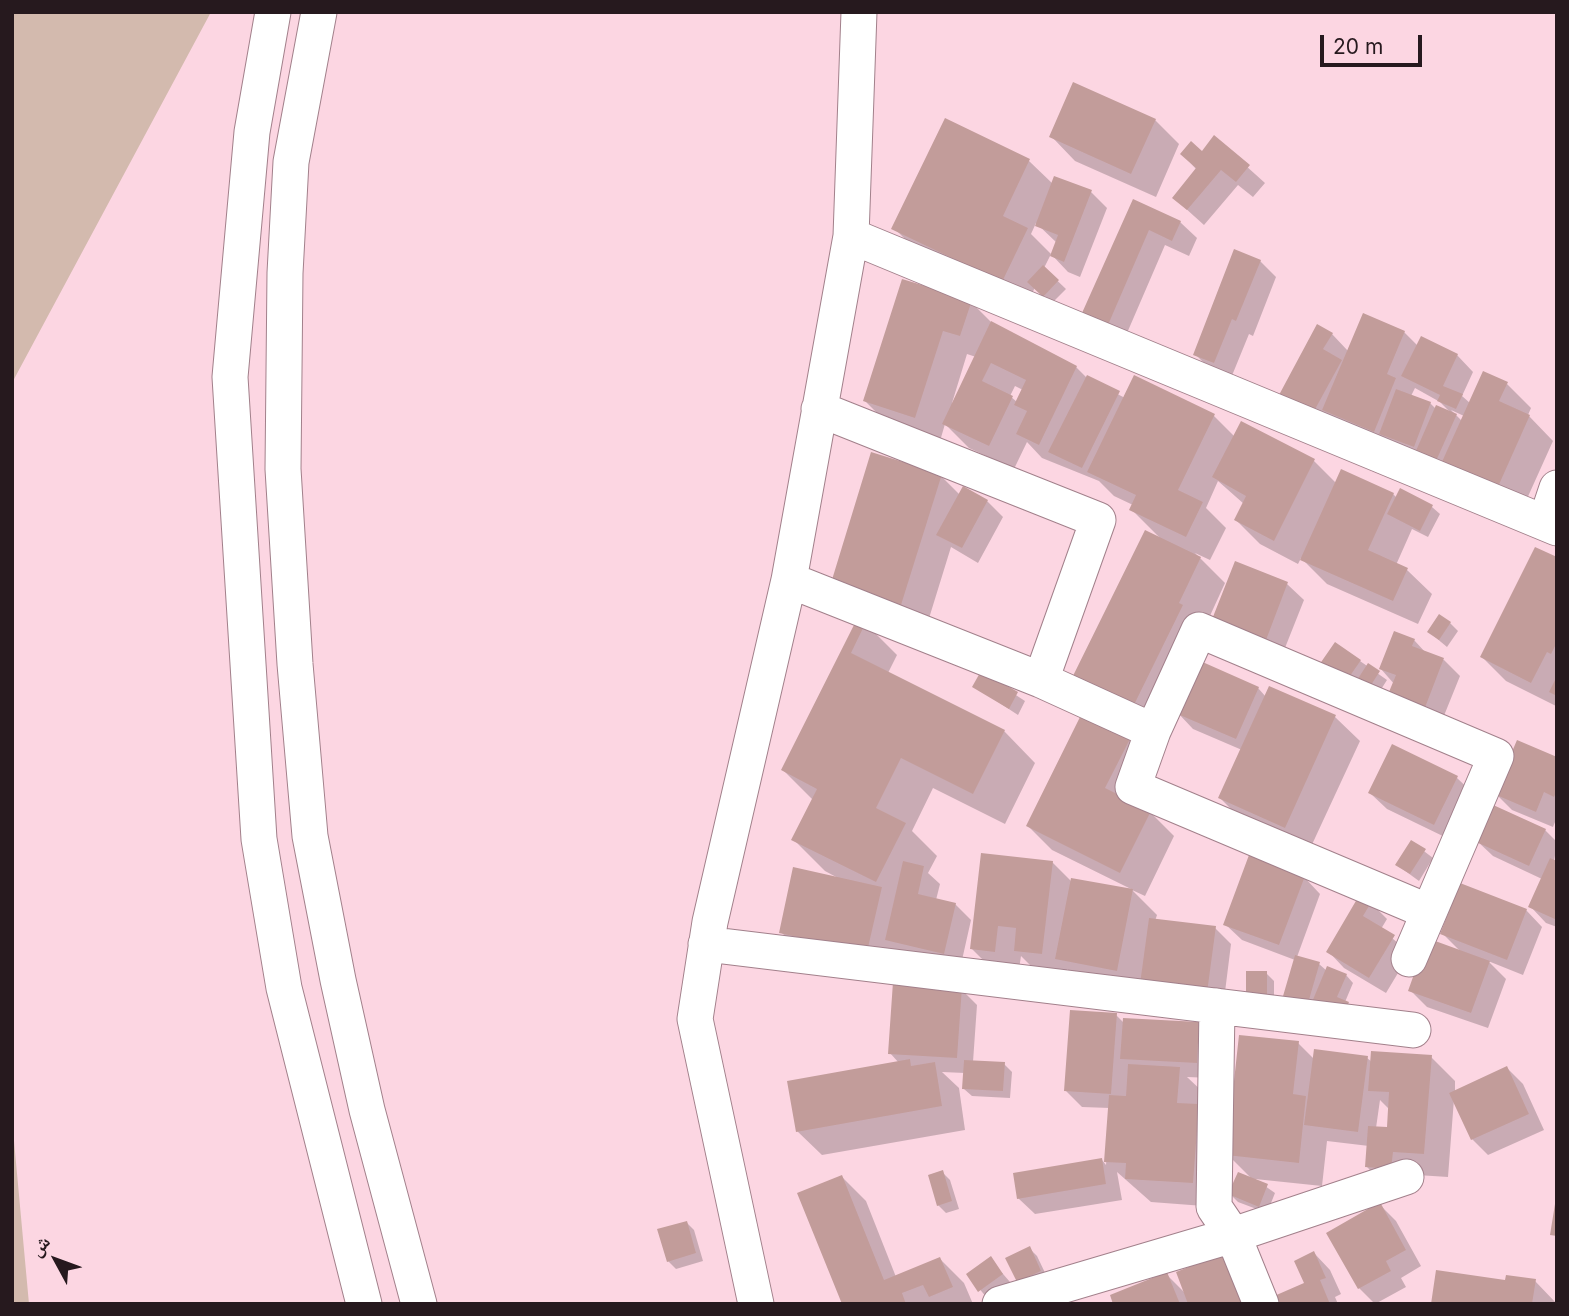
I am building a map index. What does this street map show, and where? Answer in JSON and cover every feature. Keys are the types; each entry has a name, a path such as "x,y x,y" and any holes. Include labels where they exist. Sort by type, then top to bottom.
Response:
{"street":[{"path":"273,12 252,132 230,377 259,839 284,988 364,1304"},
{"path":"319,12 291,162 285,273 283,469 295,664 310,835 338,980 367,1110 419,1304"},
{"path":"777,1304 753,1288 695,1019 706,944 789,580 851,236 859,12"},
{"path":"851,236 1555,507"},
{"path":"819,409 1098,520 1041,680"},
{"path":"789,580 1041,680 1153,731"},
{"path":"1409,959 1496,756 1199,631 1153,731 1133,787 1429,912"},
{"path":"706,944 1413,1030"},
{"path":"1217,1006 1214,1207 1233,1235 1261,1304"},
{"path":"1000,1304 1233,1235 1406,1177"}],"shaded area":[{"path":"12,12 211,12 13,381 12,396"},
{"path":"12,1119 29,1304 12,1304"}],"building":[{"path":"1073,82 1156,119 1131,174 1049,137"},
{"path":"945,118 1030,159 1003,216 1028,228 1002,282 891,229"},
{"path":"1214,135 1250,165 1236,182 1221,170 1187,210 1172,198 1196,168 1180,154 1191,141 1202,151"},
{"path":"1054,176 1092,190 1064,262 1050,256 1058,235 1035,226"},
{"path":"1133,199 1181,221 1172,241 1149,230 1108,325 1082,313"},
{"path":"1234,249 1261,260 1236,321 1232,319 1214,363 1193,355"},
{"path":"1043,265 1059,280 1043,297 1027,282"},
{"path":"902,279 972,300 960,336 943,331 915,418 863,401"},
{"path":"1363,313 1405,331 1387,374 1396,378 1374,432 1322,410"},
{"path":"991,321 1077,366 1039,445 1016,434 1027,411 1014,405 1026,380 991,363 982,381 1013,396 989,446 942,424"},
{"path":"1317,324 1333,333 1323,349 1342,360 1313,413 1279,395"},
{"path":"1421,336 1458,354 1443,386 1463,394 1456,409 1437,401 1440,395 1401,376"},
{"path":"1483,371 1508,382 1499,401 1530,415 1497,489 1441,464"},
{"path":"1087,375 1120,391 1082,468 1048,452"},
{"path":"1134,375 1215,414 1178,490 1203,502 1186,537 1129,510 1136,495 1087,472"},
{"path":"1396,389 1431,402 1414,447 1379,434"},
{"path":"1436,405 1457,414 1436,461 1415,453"},
{"path":"1241,421 1315,459 1274,541 1234,520 1246,496 1212,477"},
{"path":"871,452 942,474 901,605 831,583"},
{"path":"1341,469 1394,493 1368,550 1408,568 1393,601 1300,560"},
{"path":"963,486 988,500 962,548 936,535"},
{"path":"1400,488 1433,505 1420,531 1387,514"},
{"path":"1145,530 1201,557 1179,603 1183,605 1130,713 1069,684"},
{"path":"1535,547 1557,557 1557,642 1551,654 1547,652 1531,683 1480,657"},
{"path":"1235,561 1288,582 1263,648 1209,627"},
{"path":"1439,614 1451,622 1439,640 1427,632"},
{"path":"858,617 866,622 851,653 1005,730 973,794 901,758 876,808 906,823 876,882 791,840 817,789 781,770"},
{"path":"1394,631 1415,639 1412,646 1444,658 1421,718 1384,704 1396,675 1379,669"},
{"path":"1335,642 1361,660 1343,686 1317,668"},
{"path":"1198,660 1259,687 1236,739 1175,713"},
{"path":"1368,663 1380,671 1364,696 1352,688"},
{"path":"981,671 1018,692 1009,709 972,687"},
{"path":"1557,676 1557,696 1549,692"},
{"path":"1269,686 1336,715 1285,828 1218,798"},
{"path":"1082,713 1131,737 1105,788 1151,811 1120,873 1026,826"},
{"path":"1517,740 1557,757 1557,790 1554,797 1544,792 1536,812 1494,794"},
{"path":"1392,744 1458,776 1434,825 1368,793"},
{"path":"1491,804 1546,829 1529,866 1474,841"},
{"path":"1411,840 1426,849 1410,874 1395,865"},
{"path":"981,853 1053,861 1042,954 1014,951 1016,928 998,926 995,952 970,949"},
{"path":"1249,855 1305,876 1279,945 1223,925"},
{"path":"1550,858 1557,861 1557,920 1528,907"},
{"path":"903,861 924,866 918,894 956,903 944,954 885,940"},
{"path":"793,867 882,887 867,952 779,933"},
{"path":"1071,878 1133,889 1117,971 1055,959"},
{"path":"1460,883 1527,909 1507,960 1440,934"},
{"path":"1360,894 1372,901 1363,916 1395,935 1369,978 1326,952"},
{"path":"1149,918 1216,926 1207,993 1140,984"},
{"path":"1427,938 1490,961 1471,1013 1408,991"},
{"path":"1295,955 1320,962 1306,1010 1281,1003"},
{"path":"1327,966 1347,974 1337,997 1349,1002 1344,1015 1312,1002"},
{"path":"1246,971 1267,971 1267,997 1246,997"},
{"path":"893,982 962,987 957,1058 888,1054"},
{"path":"1070,1010 1117,1013 1111,1094 1064,1091"},
{"path":"1123,1018 1199,1022 1197,1063 1120,1059"},
{"path":"1239,1035 1299,1041 1293,1094 1306,1096 1299,1163 1226,1155"},
{"path":"1314,1049 1368,1056 1358,1132 1304,1125"},
{"path":"1371,1051 1432,1055 1424,1154 1393,1152 1391,1169 1365,1167 1368,1126 1387,1127 1389,1092 1368,1091"},
{"path":"910,1059 911,1066 935,1062 942,1106 796,1132 787,1081"},
{"path":"964,1060 1005,1062 1003,1091 962,1089"},
{"path":"1128,1064 1180,1067 1177,1103 1199,1104 1193,1183 1125,1179 1126,1163 1104,1162 1109,1095 1126,1096"},
{"path":"1507,1066 1529,1114 1471,1140 1449,1093"},
{"path":"1102,1158 1106,1184 1017,1199 1013,1173"},
{"path":"943,1170 952,1201 937,1206 928,1175"},
{"path":"1238,1172 1268,1184 1259,1207 1228,1194"},
{"path":"842,1175 884,1280 940,1257 953,1287 929,1297 923,1285 902,1293 906,1304 842,1304 797,1193"},
{"path":"1380,1202 1406,1250 1386,1261 1391,1271 1358,1289 1326,1233"},
{"path":"1557,1204 1557,1236 1550,1235"},
{"path":"687,1221 696,1253 667,1262 657,1229"},
{"path":"1030,1246 1041,1271 1017,1282 1005,1258"},
{"path":"1234,1249 1255,1304 1188,1304 1176,1272"},
{"path":"1314,1251 1326,1278 1320,1280 1330,1304 1267,1304 1265,1300 1304,1283 1294,1261"},
{"path":"991,1256 1003,1274 978,1292 966,1274"},
{"path":"1436,1270 1505,1280 1506,1275 1536,1279 1532,1304 1431,1304"},
{"path":"1167,1272 1180,1304 1113,1304 1110,1295"}]}
